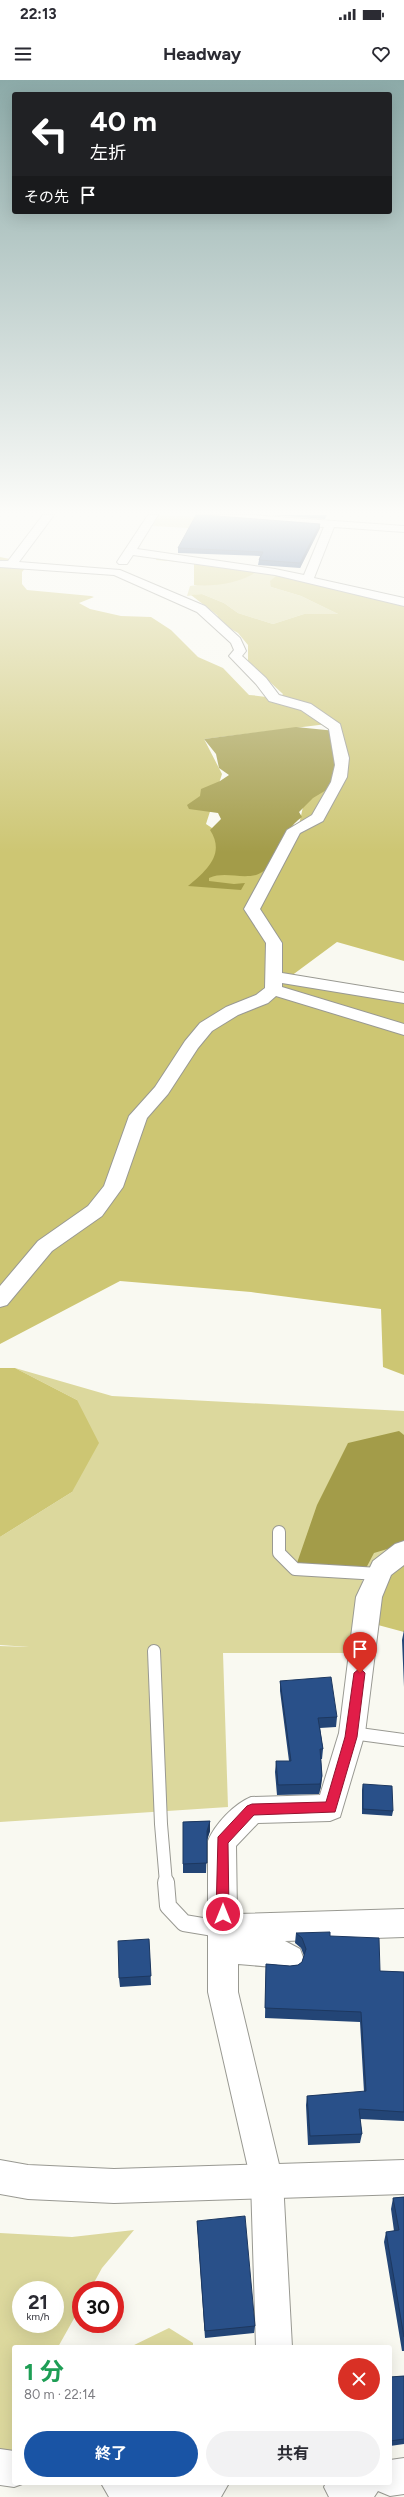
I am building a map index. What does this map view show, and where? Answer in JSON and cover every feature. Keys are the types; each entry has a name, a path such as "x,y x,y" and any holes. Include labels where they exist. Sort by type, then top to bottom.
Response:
{"street":[{"path":"0,1300 45,1246 94,1210 112,1187 138,1116 162,1090 190,1045 206,1027 232,1011 262,999 273,983 274,943 252,909 294,830 318,818 324,802 340,777 342,766 335,727 306,707 274,698 261,681 235,656 240,651 236,641 219,628"},
{"path":"273,983 404,998"},
{"path":"273,983 404,1030"},
{"path":"274,2345 267,2181 224,1992 222,1841 252,1810 330,1808 352,1733 369,1597 382,1568 404,1551"},
{"path":"223,1939 404,1923"},
{"path":"223,1939 277,1953 290,1960"},
{"path":"0,2177 28,2182 114,2186 404,2177"},
{"path":"0,2467 12,2469"},
{"path":"392,2478 404,2476"},
{"path":"134,2485 178,2491 202,2485"}],"lane":[{"path":"279,1532 279,1553 295,1569 379,1574"},
{"path":"154,1651 161,1824 168,1906 184,1923 223,1939"},
{"path":"352,1733 404,1740"}],"shaded area":[{"path":"0,628 168,628 198,657 223,668 249,695 281,700 300,707 327,724 204,739 222,774 206,824 221,834 220,846 231,851 299,825 304,802 348,763 337,725 300,702 280,698 283,694 248,662 248,645 238,633 229,628 404,628 404,961 337,942 287,979 404,998 404,1375 383,1367 381,1309 251,1292 120,1281 0,1344"},
{"path":"296,727 336,731 341,770 328,789 313,798 299,812 302,817 290,830 286,848 264,871 250,876 221,875 209,878 209,881 234,884 245,883 241,890 188,886 207,868 212,861 216,847 210,830 221,819 218,813 189,809 187,805 200,796 201,789 220,781 229,775 219,768 216,754 204,739"},
{"path":"0,1368 15,1368 77,1400 99,1443 72,1492 0,1537"},
{"path":"15,1368 112,1396 404,1411 404,1553 364,1572 349,1653 223,1653 228,1807 0,1822 0,1646 29,1647 0,1645 0,1537 72,1492 77,1400"},
{"path":"399,1431 404,1435 404,1544 374,1553 364,1572 297,1563 317,1505 348,1443"},
{"path":"404,1563 404,1632 378,1625 375,1608 391,1572"},
{"path":"134,2230 102,2268 95,2281 72,2281 72,2322 59,2345 12,2345 12,2466 0,2465 0,2233 72,2237"},
{"path":"169,2328 193,2343 193,2345 134,2345"}],"building":[{"path":"331,1677 337,1717 318,1718 323,1749 320,1749 322,1776 320,1784 278,1785 276,1761 291,1761 280,1681"},
{"path":"363,1784 392,1786 393,1811 363,1809"},
{"path":"210,1821 207,1831 207,1863 183,1864 183,1822"},
{"path":"330,1932 330,1936 379,1938 380,1971 404,1972 404,2112 359,2109 362,2134 310,2136 307,2096 366,2091 361,2012 265,2008 266,1964 290,1966 298,1965 302,1962 306,1949 302,1938 296,1933"},
{"path":"149,1939 151,1976 119,1978 118,1941"},
{"path":"404,2197 404,2337 386,2232 399,2230 393,2198"},
{"path":"245,2216 255,2326 205,2331 197,2221"},
{"path":"404,2376 404,2439 392,2441 392,2377"}],"route":[{"path":"223,1914 222,1841 252,1810 330,1808 351,1737 360,1673"}]}
